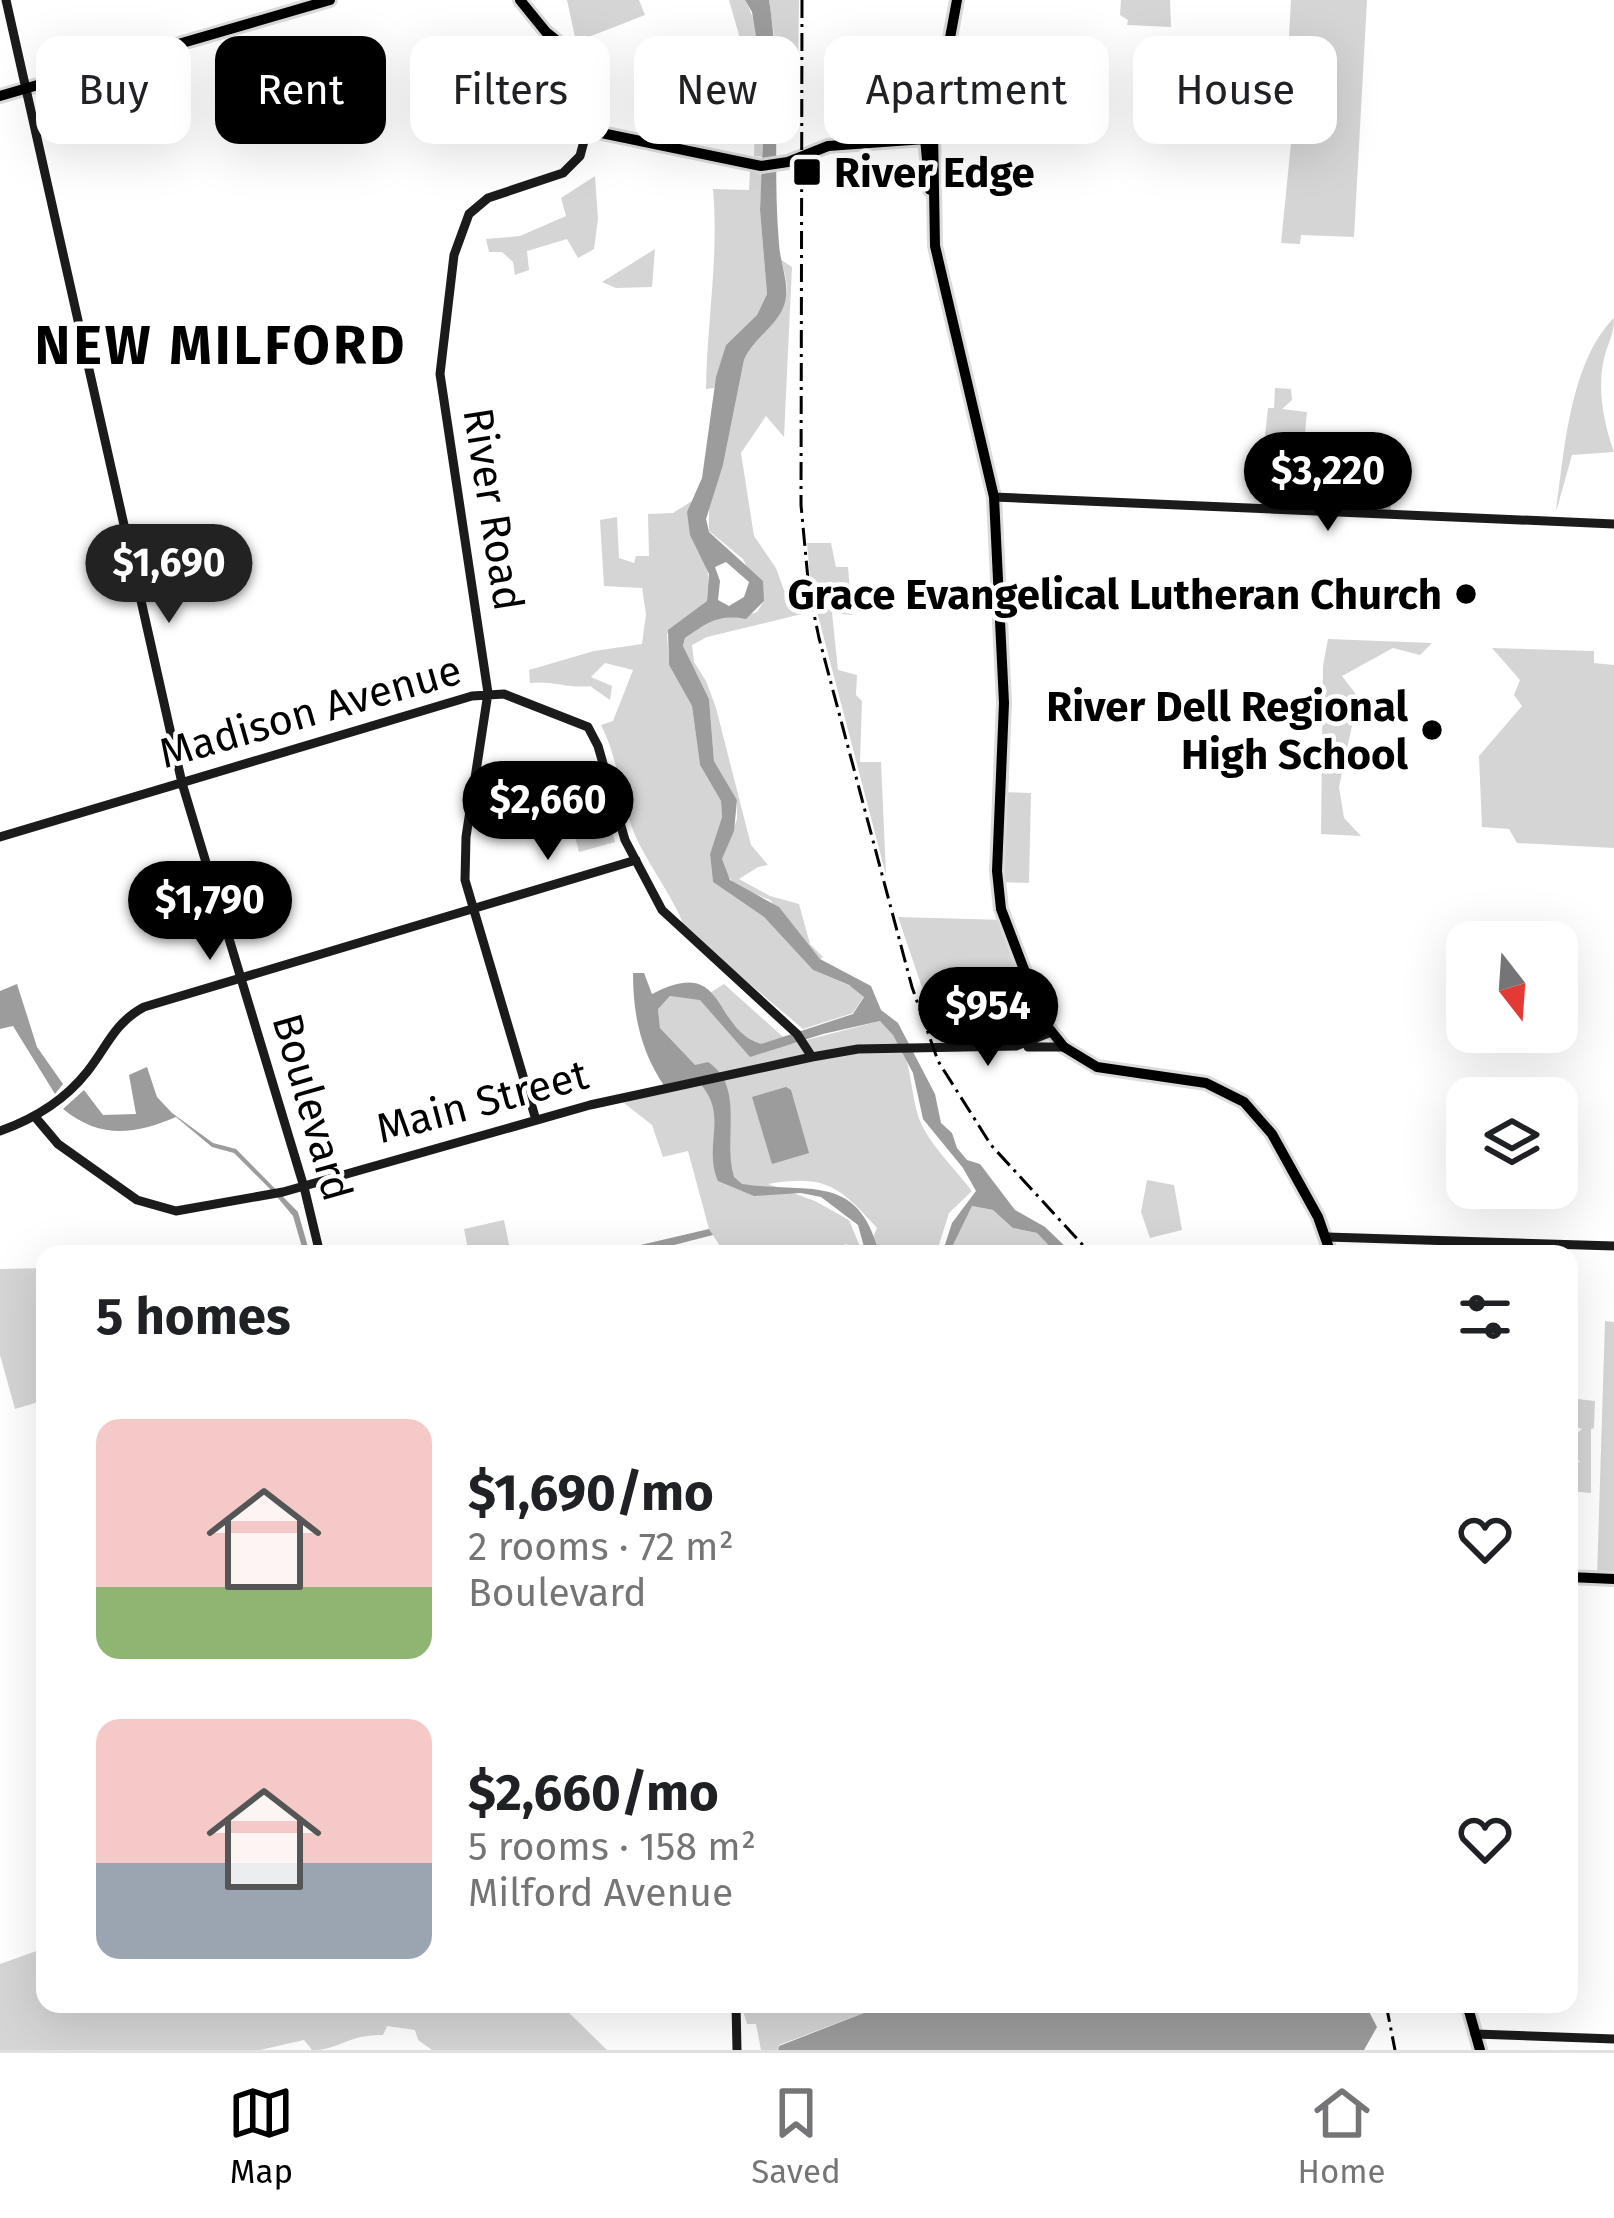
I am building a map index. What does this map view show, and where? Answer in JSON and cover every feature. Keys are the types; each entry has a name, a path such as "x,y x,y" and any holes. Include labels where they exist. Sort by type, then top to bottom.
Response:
{"main road":[{"path":"0,96 330,0"},
{"path":"520,0 550,36"},
{"path":"949,36 957,0"},
{"path":"610,135 760,166 828,146 858,144"},
{"path":"911,144 925,157"},
{"path":"925,144 933,199"},
{"path":"933,144 939,268 994,497 1004,704 998,897 1020,964 1051,1032 1064,1047 1097,1067 1206,1083 1244,1102 1273,1134 1329,1245"},
{"path":"1578,1577 1614,1579"},
{"path":"1469,2013 1480,2050"}],"street":[{"name":"Boulevard","path":"6,0 182,782 318,1245"},
{"name":"River Road","path":"536,1120 467,891 464,856 488,693 441,388 454,255 463,224 488,198 563,173 580,156 583,144"},
{"path":"994,497 1614,524"},
{"name":"Madison Avenue","path":"0,837 488,693 504,694 588,727 598,746 619,824 669,919 799,1036 812,1057"},
{"path":"0,1131 36,1118 85,1076 109,1036 134,1012 636,860"},
{"path":"1011,1046 1051,1032"},
{"name":"Main Street","path":"36,1118 58,1144 144,1203 176,1211 278,1194 536,1120 812,1057 858,1049 1064,1047"},
{"path":"1327,1237 1614,1246"},
{"path":"736,2013 736,2050"},
{"path":"1475,2035 1614,2039"}],"shaded area":[{"path":"567,0 639,0 645,15 591,36 575,36"},
{"path":"729,0 745,0 758,36 739,36"},
{"path":"745,0 769,0 773,36 756,36"},
{"path":"769,0 799,0 799,36 774,36"},
{"path":"1121,0 1170,0 1171,27 1127,25 1128,20 1120,15"},
{"path":"1291,0 1367,0 1354,237 1301,235 1300,244 1281,243 1291,144 1337,144 1337,36 1289,36"},
{"path":"754,144 763,144 762,157 754,156"},
{"path":"763,144 776,144 785,300 744,360 723,465 706,519 709,532 763,581 764,601 746,619 707,624 685,638 683,646 709,699 714,761 737,800 734,831 722,859 730,880 779,907 820,959 871,986 881,1010 898,1023 935,1094 941,1123 952,1133 957,1148 967,1160 980,1164 1015,1210 1045,1227 1064,1245 1048,1245 1037,1233 1013,1228 993,1210 972,1206 953,1245 945,1245 952,1223 976,1191 923,1119 913,1073 880,1021 750,1057 700,1000 670,996 658,1009 660,1028 695,1065 708,1062 726,1085 734,1177 742,1184 809,1189 844,1198 858,1209 876,1245 864,1245 858,1225 821,1197 801,1193 754,1196 718,1181 714,1117 707,1093 697,1080 665,1087 640,1033 633,973 644,973 652,994 676,984 707,988 745,1036 761,1044 853,1014 864,997 813,970 764,917 713,882 710,854 722,817 721,801 700,765 692,706 669,665 668,630 707,601 709,574 690,535 687,512 702,478 716,377 726,345 757,315 767,294 760,210","holes":["726,562 749,582 744,597 729,606 718,600 720,581 715,567"]},
{"path":"750,171 762,175 767,294 757,315 726,345 714,388 706,389 715,239 713,189 749,190"},
{"path":"595,176 594,249 578,258 567,239 527,251 529,270 515,275 513,262 502,252 489,252 486,239 520,236 566,216 561,198"},
{"path":"655,249 652,287 616,288 602,282"},
{"path":"780,259 792,267 784,437 766,416 741,453 754,536 776,568 786,596 809,605 806,613 707,637 692,645 694,662 716,708 751,845 768,865 739,879 770,896 799,904 810,944 823,957 820,959 770,900 736,886 724,871 722,859 737,819 737,800 714,761 709,699 683,647 685,638 710,620 757,612 764,601 743,559 709,531 709,506 723,465 744,360 783,305 786,278"},
{"path":"1614,318 1601,392 1614,452 1572,455 1556,512 1578,383 1599,336"},
{"path":"1275,388 1291,389 1292,400 1282,409 1307,412 1301,477 1281,476 1288,482 1287,495 1271,495 1275,475 1261,473 1268,408 1274,408"},
{"path":"1375,472 1390,474 1391,512 1335,508 1343,486 1374,486"},
{"path":"692,501 689,519 708,574 707,601 667,634 669,665 692,706 700,765 721,801 722,817 710,854 713,882 764,917 813,970 864,996 853,1013 803,1029 684,928 640,845 601,725 613,721 633,670 605,663 591,677 612,686 610,700 590,686 530,683 529,670 594,651 642,644 646,614 642,588 604,586 600,520 617,517 619,558 634,563 636,556 649,556 648,514 673,513"},
{"path":"807,543 831,543 836,567 848,567 852,615 832,613 838,670 857,675 856,695 862,701 860,762 881,762 886,875 811,589"},
{"path":"1328,639 1432,643 1420,655 1393,648 1342,676 1368,710 1353,721 1339,787 1344,818 1361,836 1321,834 1323,666"},
{"path":"1492,648 1594,651 1594,663 1614,665 1614,848 1517,843 1509,829 1482,827 1479,756 1522,706 1514,695 1520,680"},
{"path":"594,762 615,842 579,852 558,771"},
{"path":"1000,792 1031,793 1029,883 998,882"},
{"path":"898,917 1005,920 1051,1032 1001,1046 999,1025 977,1025 975,996 925,996"},
{"path":"17,984 37,1047 63,1084 55,1094 13,1026 0,1029 0,991"},
{"path":"724,984 791,1044 880,1021 891,1030 905,1053 921,1123 972,1191 949,1213 939,1245 874,1245 877,1228 842,1193 818,1183 788,1181 768,1184 849,1220 859,1245 719,1245 709,1229 688,1151 663,1157 652,1125 624,1103 665,1087 695,1066 660,1028 658,1008 670,996 700,999"},
{"path":"147,1067 157,1097 172,1113 213,1143 236,1149 298,1212 307,1245 301,1245 293,1216 234,1153 212,1147 176,1117 146,1128 118,1131 90,1125 63,1109 84,1090 103,1115 136,1114 129,1075"},
{"path":"786,1087 791,1090 809,1153 772,1164 752,1097"},
{"path":"1147,1180 1174,1185 1182,1230 1150,1238 1141,1212"},
{"path":"972,1206 993,1210 1016,1229 1037,1233 1048,1245 952,1245"},
{"path":"504,1220 509,1245 467,1245 464,1229"},
{"path":"709,1229 713,1235 674,1245 640,1245"},
{"path":"36,1268 36,1403 15,1409 0,1355 0,1269"},
{"path":"1605,1321 1614,1322 1614,1579 1597,1578"},
{"path":"1578,1399 1595,1401 1591,1493 1578,1492 1578,1432 1582,1429 1578,1428"},
{"path":"36,1951 36,2013 569,2013 607,2050 432,2050 418,2040 415,2030 387,2026 383,2035 312,2050 304,2040 260,2050 0,2050 0,1964"},
{"path":"744,2013 863,2013 779,2045 777,2050 761,2050 756,2024 747,2024"},
{"path":"864,2013 1370,2013 1377,2027 1364,2050 778,2050"}],"railway":[{"path":"802,0 801,505 819,638 912,987 938,1061 991,1145 1083,1245"},
{"path":"1388,2013 1395,2050"}],"place":[{"name":"River Edge","path":"807,172"},
{"name":"Grace Evangelical Lutheran Church","path":"1466,594"},
{"name":"River Dell Regional High School","path":"1432,730"}],"district":[{"name":"NEW MILFORD","path":"221,345"}]}
